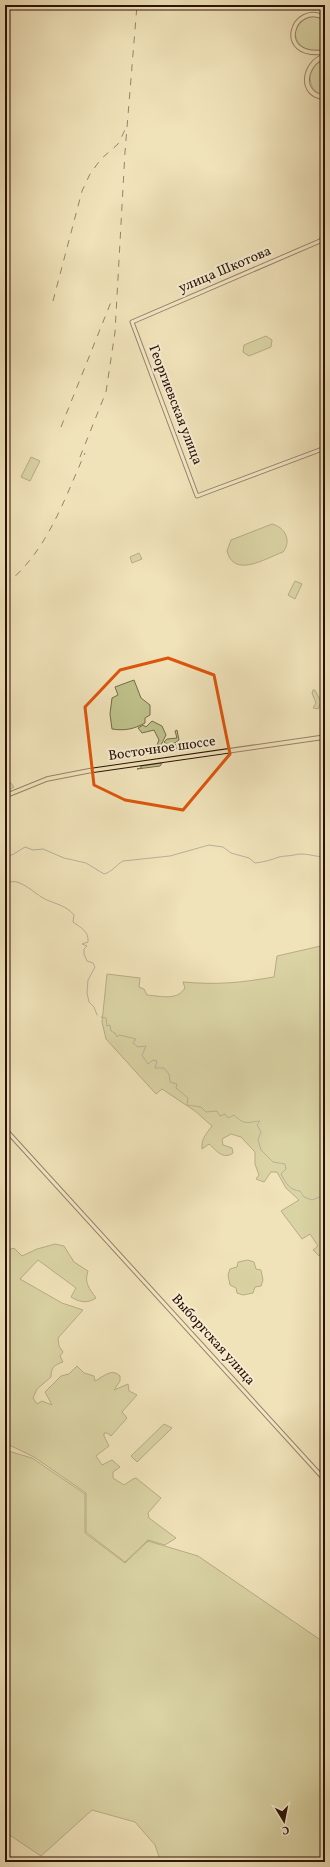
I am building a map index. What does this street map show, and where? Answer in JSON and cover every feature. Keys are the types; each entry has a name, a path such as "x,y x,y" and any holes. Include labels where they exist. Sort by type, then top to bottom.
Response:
{"highway":[{"path":"325,56 312,64 307,73 307,78 310,89 316,95 325,97"}],"main road":[{"path":"325,18 318,15 306,16 296,22 292,32 295,42 302,49 312,53 325,52"},
{"name":"Восточное шоссе","path":"5,796 42,781 94,770 325,737"}],"street":[{"name":"улица Шкотова","path":"132,322 320,241 325,236"},
{"name":"Георгиевская улица","path":"132,322 197,496 325,448"},
{"name":"Выборгская улица","path":"5,1129 325,1480"}],"highlighted area":[{"path":"168,658 214,675 230,754 183,810 125,800 94,785 85,707 120,670"}],"green space":[{"path":"315,16 325,21 325,49 310,50 302,46 299,43 295,33 299,22"},
{"path":"325,59 325,95 318,93 313,89 310,75 315,65"},
{"path":"266,336 272,340 271,347 249,356 243,352 244,345"},
{"path":"31,457 40,461 30,481 21,477"},
{"path":"272,524 284,531 286,535 287,543 283,552 260,562 251,564 236,564 231,559 227,551 231,540"},
{"path":"139,553 142,559 132,563 130,557"},
{"path":"295,581 302,584 295,599 288,595"},
{"path":"134,680 141,698 150,705 150,715 145,718 145,723 137,727 125,730 112,729 110,714 112,698 118,695 115,687"},
{"path":"313,690 315,690 321,702 318,709 313,708 316,703 312,693"},
{"path":"152,721 162,726 166,735 161,745 157,745 159,740 154,730 142,733 138,728 143,725 146,727"},
{"path":"177,730 179,740 172,745 179,744 182,747 186,747 185,750 172,748 164,742 167,739 177,738 175,731"},
{"path":"162,763 160,766 137,769 141,768 141,766"},
{"path":"5,776 14,787 5,792"},
{"path":"325,945 325,1252 319,1256 313,1250 318,1246 310,1234 302,1239 281,1211 299,1200 286,1188 277,1172 271,1172 264,1182 256,1179 259,1175 255,1164 255,1152 241,1137 231,1134 222,1139 223,1145 232,1148 233,1153 226,1156 217,1152 209,1144 202,1149 203,1139 212,1126 195,1111 162,1089 156,1094 106,1039 102,1022 107,974 140,978 139,987 144,989 147,995 168,997 178,995 182,992 185,988 183,982 228,983 274,977 277,956"},
{"path":"55,1244 64,1246 74,1262 88,1271 87,1282 96,1298 83,1302 71,1297 76,1288 38,1260 20,1279 62,1303 83,1310 58,1338 59,1346 63,1352 60,1356 63,1362 54,1367 51,1377 37,1389 33,1398 37,1404 42,1401 52,1405 45,1392 61,1376 69,1374 77,1366 84,1373 94,1376 95,1381 111,1373 120,1376 120,1381 114,1390 128,1384 129,1391 137,1395 122,1412 127,1418 111,1436 104,1433 109,1446 96,1456 102,1465 112,1460 120,1467 113,1472 113,1478 124,1485 136,1478 161,1498 148,1513 149,1518 176,1538 165,1545 148,1540 125,1562 86,1532 86,1493 34,1457 5,1443 5,1251 14,1248 22,1256 37,1249"},
{"path":"248,1260 254,1262 256,1269 261,1270 263,1280 261,1286 255,1287 253,1293 243,1295 237,1293 236,1288 230,1285 228,1275 230,1269 237,1267 238,1262"},
{"path":"164,1424 172,1428 137,1462 131,1456"},
{"path":"5,1450 32,1458 85,1494 85,1533 125,1563 148,1541 198,1556 325,1643 325,1862 161,1862 155,1845 135,1822 92,1810 41,1856 5,1832"}],"waterway":[{"path":"5,855 12,855 25,847 33,850 43,849 64,858 86,863 104,874 123,861 170,856 209,845 223,847 231,853 249,858 255,863 298,854 325,857"},
{"path":"5,883 17,882 43,898 65,907 74,915 73,922 86,932 88,942 82,944 87,946 84,949 84,954 87,961 93,963 95,967 88,980 87,993 89,1002 94,1007 97,1015"},
{"path":"101,1017 106,1018 107,1026 110,1025 111,1031 115,1033 117,1037 119,1035 136,1039 133,1043 138,1047 146,1046 142,1055 148,1064 153,1060 157,1061 155,1068 164,1068 169,1074 170,1082 177,1084 176,1088 188,1098 187,1105 201,1107 206,1112 217,1111 220,1116 225,1114 228,1118 234,1115 244,1122 260,1121 257,1125 261,1132 258,1140 261,1150 273,1162 285,1164 286,1169 281,1174 288,1186 300,1191 304,1197 312,1200 325,1195"}],"railway":[{"path":"80,457 106,392 115,332 125,152 137,5"},
{"path":"53,301 82,191 90,174 101,159 118,144 125,130"},
{"path":"61,427 113,297"},
{"path":"5,585 20,572 43,541 62,507 85,453"}]}
